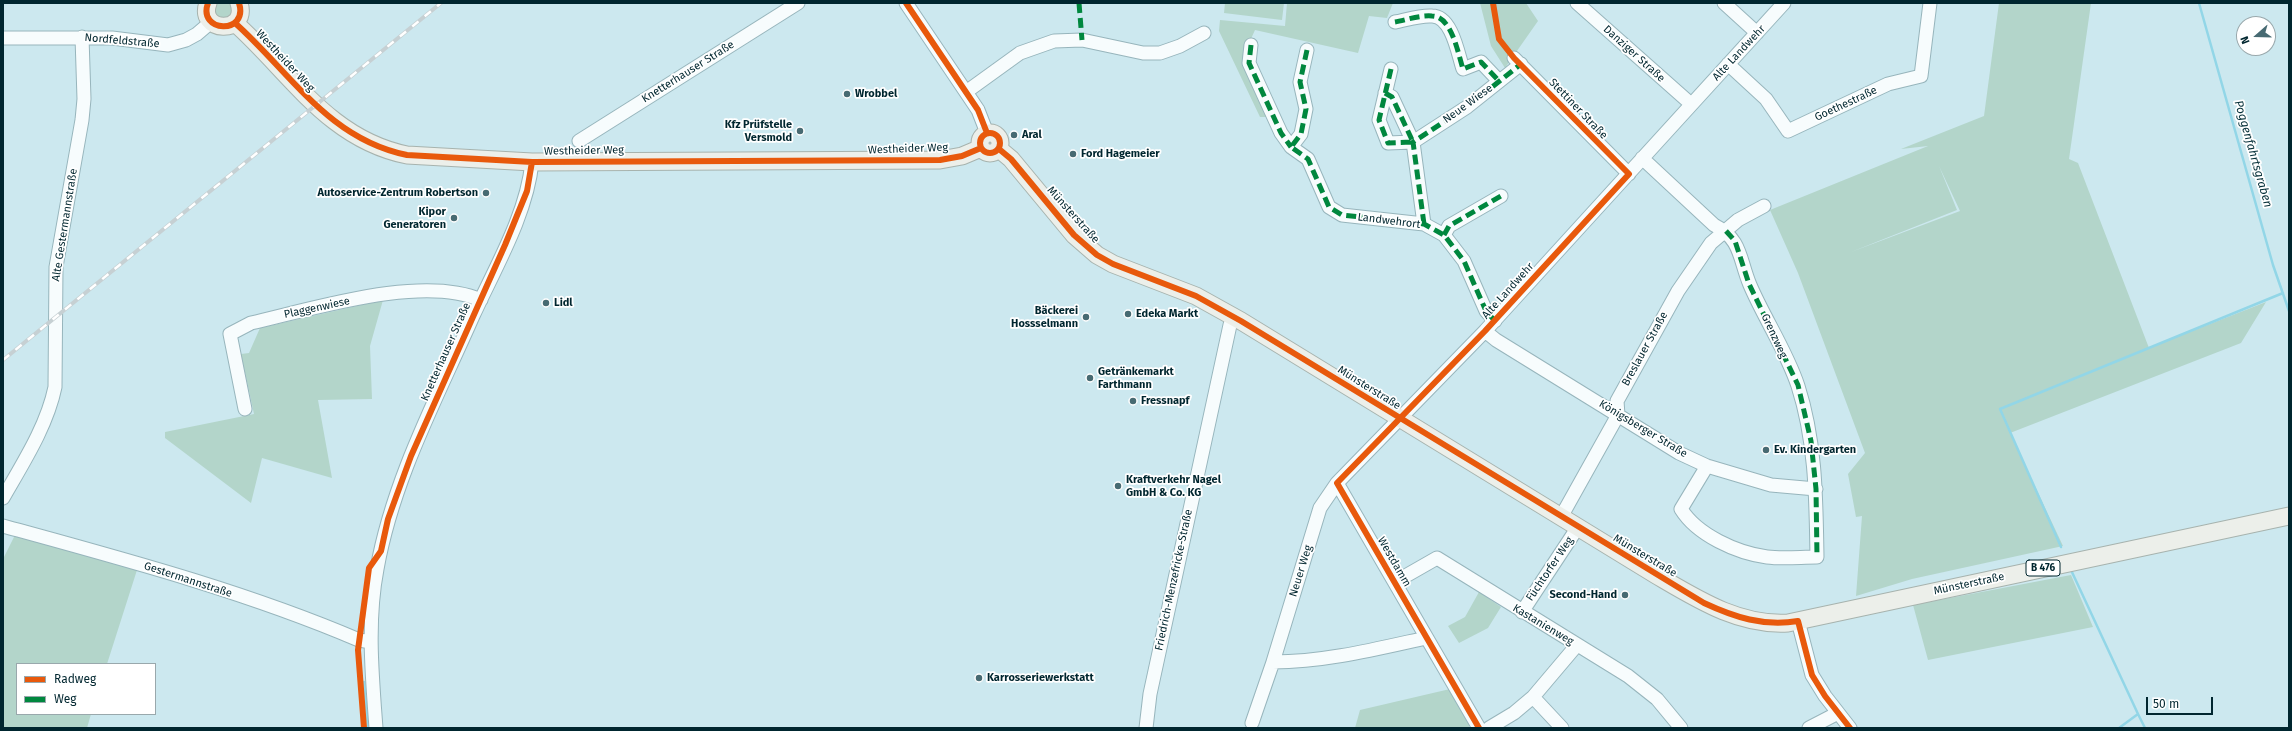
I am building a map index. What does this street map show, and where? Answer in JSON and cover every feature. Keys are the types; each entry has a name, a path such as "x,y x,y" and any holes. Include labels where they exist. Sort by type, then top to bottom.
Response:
{"main road":[{"path":"208,3 207,14 211,22 215,25 225,27 235,23 240,13 239,3"},
{"name":"Westheider Weg","path":"235,23 318,109 344,127 381,147 415,156 532,162 940,160 962,156 984,141"},
{"name":"Münsterstraße","path":"984,141 989,154 998,149 1011,159 1074,235 1097,255 1113,264 1196,296 1233,316 1561,517 1718,609 1744,618 1767,623 1798,621 2289,516"}],"street":[{"name":"Knetterhauser Straße","path":"579,141 798,3"},
{"path":"906,3 978,110 984,141"},
{"name":"Danziger Straße","path":"1577,3 1691,104"},
{"path":"1724,3 1757,33"},
{"name":"Alte Landwehr","path":"1399,418 1485,332 1784,3"},
{"name":"Goethestraße","path":"1728,64 1766,99 1788,131 1888,84 1921,76 1930,3"},
{"path":"1395,22 1432,15 1440,19 1452,33 1463,69 1481,62 1500,81"},
{"name":"Nordfeldstraße","path":"3,38 112,38 168,45 192,37 211,22"},
{"path":"966,92 1020,53 1054,41 1082,40 1143,53 1160,53 1180,46 1204,33"},
{"name":"Alte Gestermannstraße","path":"3,498 26,458 51,404 55,387 56,267 82,120 84,99 82,37"},
{"name":"Landwehrort","path":"1252,45 1249,63 1281,134 1291,147 1308,159 1329,207 1342,215 1424,224 1444,235 1464,261 1486,311 1495,321"},
{"path":"1291,147 1301,134 1306,109 1300,82 1307,50"},
{"name":"Neue Wiese","path":"1412,142 1467,107 1500,81 1517,61"},
{"name":"Stettiner Straße","path":"1517,61 1629,174"},
{"path":"1391,69 1379,120 1388,143 1412,142"},
{"path":"1386,94 1392,97 1412,142 1424,224"},
{"name":"Grenzweg","path":"1642,158 1714,225 1726,231 1735,241 1749,284 1798,385 1811,441 1816,489 1816,557 1767,557 1720,543 1688,521 1681,509 1707,466"},
{"name":"Knetterhauser Straße","path":"376,728 371,642 377,570 388,519 410,456 481,300 527,191 532,162"},
{"path":"1444,235 1449,226 1501,196"},
{"name":"Breslauer Straße","path":"1561,517 1618,415 1617,401 1678,291 1711,243 1738,220 1764,206"},
{"name":"Plaggenwiese","path":"245,409 230,334 251,323 396,291 460,293 481,300"},
{"name":"Friedrich-Menzefricke-Straße","path":"1146,728 1150,694 1233,316"},
{"name":"Königsberger Straße","path":"1485,332 1679,453 1707,466 1771,485 1816,489"},
{"path":"1337,483 1399,418"},
{"name":"Westdamm","path":"1337,483 1479,728"},
{"name":"Neuer Weg","path":"1252,723 1273,662 1320,508 1337,483"},
{"name":"Gestermannstraße","path":"3,526 131,562 288,611 359,640 371,642"},
{"name":"Füchtorfer Weg","path":"1522,612 1578,527"},
{"name":"Kastanienweg","path":"1395,582 1437,558 1522,612 1628,676 1657,699 1681,728"},
{"path":"1798,621 1812,675 1850,728"},
{"path":"1273,662 1303,662 1426,638"},
{"path":"1490,728 1514,713 1533,697 1577,645"},
{"path":"1533,697 1562,728"},
{"path":"1809,728 1838,713"}],"green space":[{"path":"216,3 231,3 233,10 230,18 217,18 213,8"},
{"path":"1225,3 1284,3 1282,20 1224,13"},
{"path":"1287,3 1393,3 1387,18 1369,16 1358,53 1255,30 1250,41 1270,117 1260,117 1219,31 1220,20 1285,26"},
{"path":"1480,3 1526,3 1538,21 1505,68 1491,46"},
{"path":"1999,3 2091,3 2069,159 2078,163 2149,348 2266,302 2241,343 2010,433 2063,546 1912,579 1856,596 1862,516 1856,517 1848,474 1865,453 1798,273 1770,210 1928,146 1901,149 1984,116","holes":["1939,166 1960,211 1851,252 1957,210"]},
{"path":"383,300 370,346 372,399 318,400 332,478 262,458 251,503 165,438 165,432 254,414 241,354 249,353 260,328"},
{"path":"16,533 137,570 107,663 16,663 16,715 91,715 87,728 3,728 3,559"},
{"path":"2071,575 2093,627 1928,660 1913,605"},
{"path":"1479,592 1501,607 1488,628 1459,643 1448,626 1465,617"},
{"path":"1450,689 1469,724 1469,728 1355,728 1360,710"}],"waterway":[{"name":"Poggenfahrtsgraben","path":"2199,3 2273,265 2289,311"},
{"path":"2061,547 2000,409 2283,293"},
{"path":"2071,570 2138,714"},
{"path":"364,682 368,728"},
{"name":"Poggenfahrtsgraben","path":"2119,728 2138,714 2145,728"}],"railway":[{"path":"3,360 441,3"}],"marked path":[{"path":"1079,3 1082,40"},
{"path":"1395,22 1423,16 1439,18 1445,22 1453,37 1463,69 1481,62 1499,81"},
{"path":"1251,45 1249,63 1281,133 1291,147"},
{"path":"1307,50 1300,82 1306,109 1301,134 1291,147 1308,159 1329,207 1342,215 1424,224 1444,235 1464,261 1486,311 1495,321"},
{"path":"1424,224 1413,142 1467,107 1521,64"},
{"path":"1385,93 1392,97 1413,142 1388,143 1379,120 1391,69"},
{"path":"1444,235 1449,226 1501,196"},
{"path":"1726,231 1735,241 1749,284 1798,385 1811,441 1816,489 1817,557"}],"cycle path":[{"path":"208,3 207,13 210,20 216,25 223,26 231,25 237,21 240,13 239,3"},
{"path":"906,3 978,110 987,133"},
{"path":"1479,728 1337,483 1485,331 1629,174 1514,58 1499,39 1493,3"},
{"path":"235,23 312,101 332,119 355,135 379,147 407,155 532,162 940,160 962,156 981,148"},
{"path":"986,133 994,133 1000,139 1000,143 1000,147 994,153 986,153 980,147 980,139 986,133"},
{"path":"999,149 1011,159 1074,235 1097,255 1113,264 1196,296 1241,321 1704,603 1727,613 1750,620 1773,623 1798,621 1812,675 1825,696 1850,728"},
{"path":"364,728 358,650 369,568 381,551 388,519 411,456 505,245 527,191 532,162"}],"place":[{"name":"Wrobbel","path":"847,94"},
{"name":"Kfz Prüfstelle Versmold","path":"800,131"},
{"name":"Aral","path":"1014,135"},
{"name":"Ford Hagemeier","path":"1073,154"},
{"name":"Autoservice-Zentrum Robertson","path":"486,193"},
{"name":"Kipor Generatoren","path":"454,218"},
{"name":"Lidl","path":"546,303"},
{"name":"Edeka Markt","path":"1128,314"},
{"name":"Bäckerei Hossselmann","path":"1086,317"},
{"name":"Getränkemarkt Farthmann","path":"1090,378"},
{"name":"Fressnapf","path":"1133,401"},
{"name":"Ev. Kindergarten","path":"1766,450"},
{"name":"Kraftverkehr Nagel GmbH & Co. KG","path":"1118,486"},
{"name":"Second-Hand","path":"1625,595"},
{"name":"Karrosseriewerkstatt","path":"979,678"}]}
